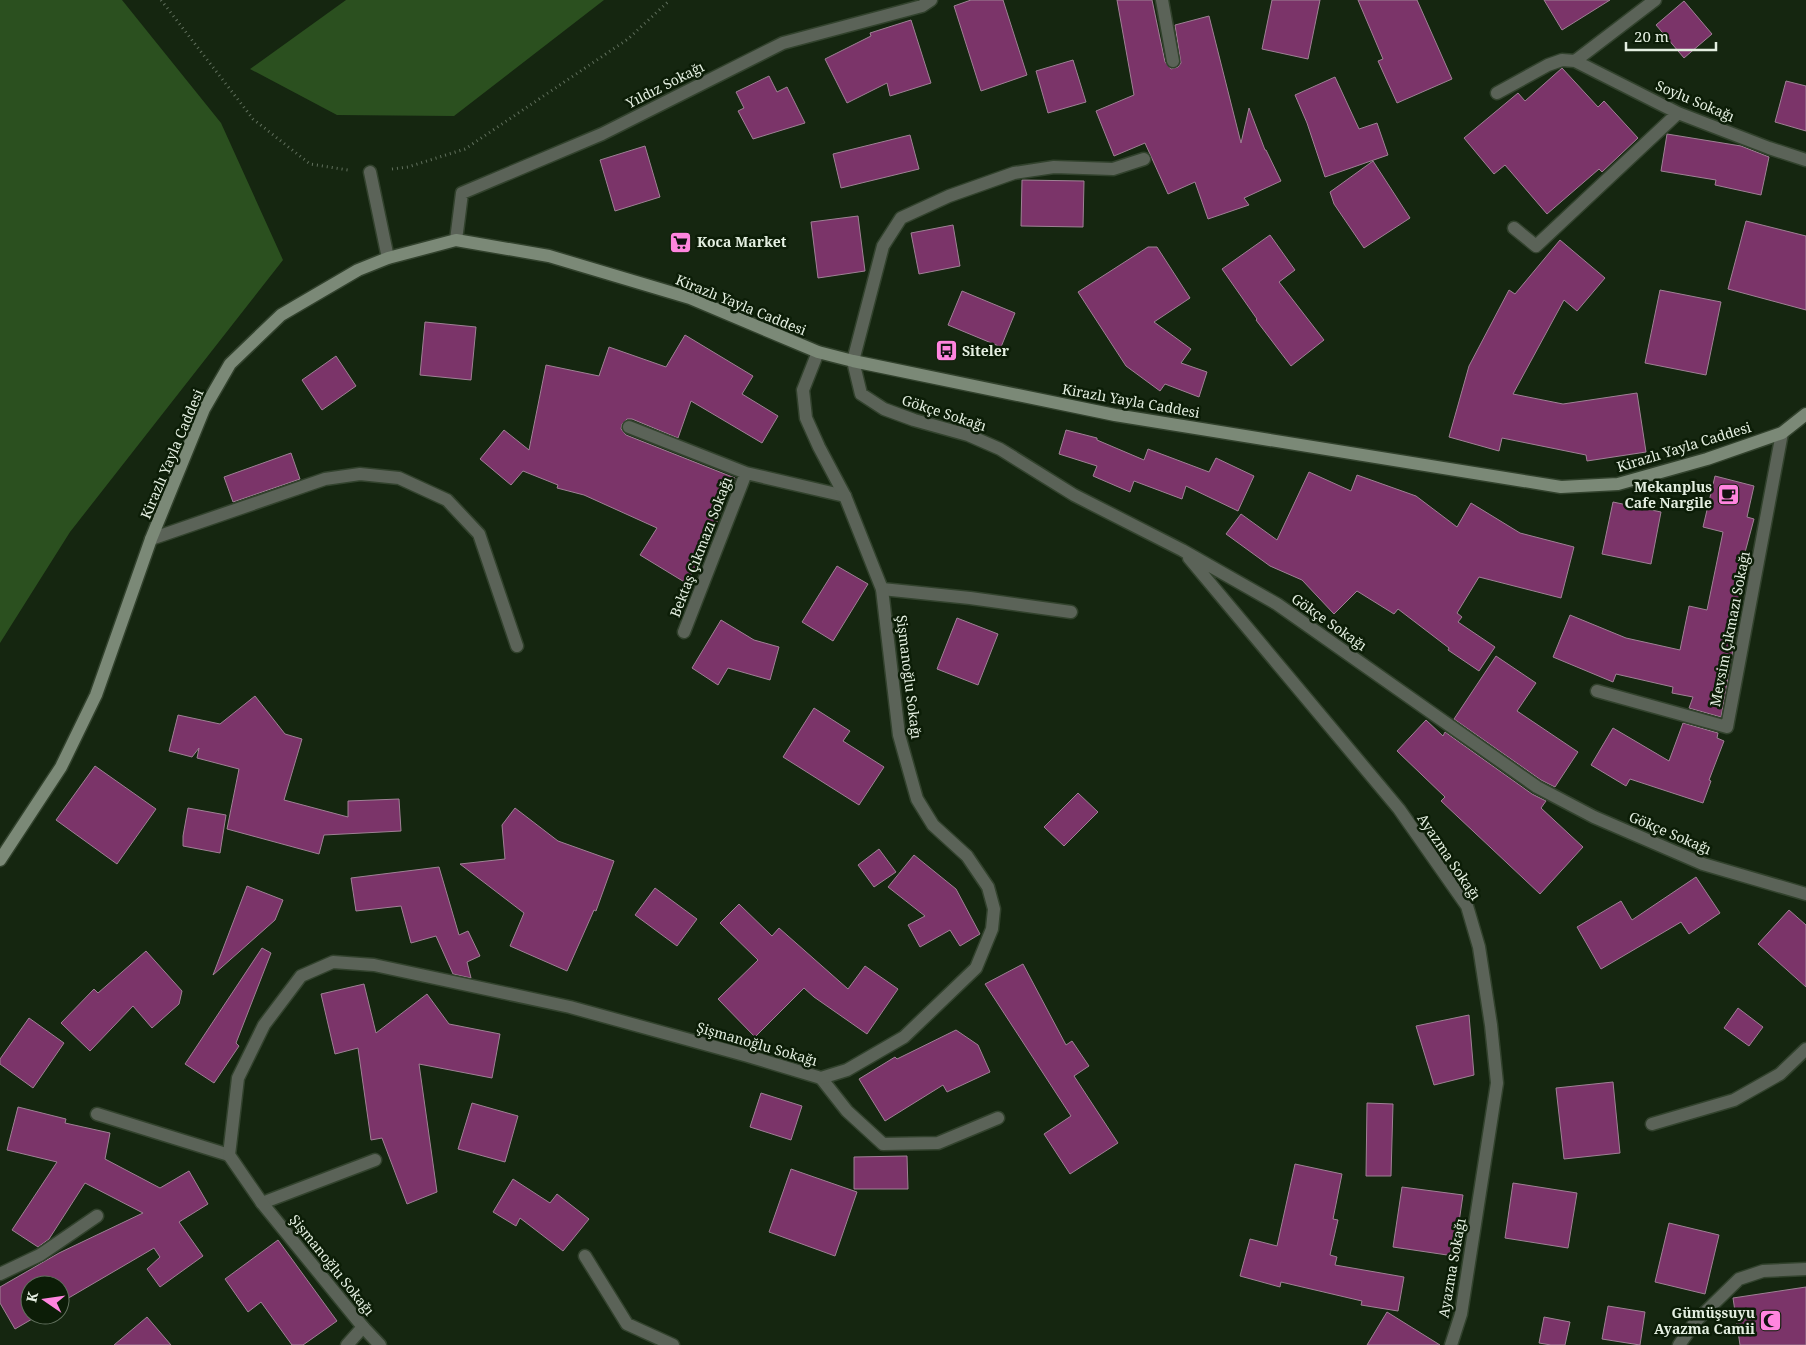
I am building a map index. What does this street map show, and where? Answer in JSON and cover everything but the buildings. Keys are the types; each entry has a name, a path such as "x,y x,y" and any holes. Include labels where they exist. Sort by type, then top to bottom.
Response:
{"main road":[{"name":"Kirazlı Yayla Caddesi","path":"0,860 61,767 96,695 152,539 204,409 230,364 281,315 358,270 388,258 456,240 549,256 690,298 818,352 853,361 1115,415 1561,487 1618,484 1708,459 1782,433 1806,414"}],"street":[{"name":"Yıldız Sokağı","path":"456,240 462,193 602,134 783,43 922,6 931,0"},
{"path":"1162,0 1173,61"},
{"path":"1497,94 1562,60 1575,61 1655,0"},
{"name":"Soylu Sokağı","path":"1575,61 1678,113 1806,160"},
{"path":"1514,228 1536,246 1678,113"},
{"path":"853,361 883,246 901,218 950,196 1014,173 1054,167 1113,169 1144,159"},
{"path":"370,172 388,258"},
{"name":"Şişmanoğlu Sokağı","path":"380,1345 363,1327 262,1203 229,1155 238,1078 264,1025 301,976 333,962 374,965 570,1007 821,1078 847,1070 904,1037 976,968 992,929 994,909 988,887 967,856 933,825 917,799 899,735 882,589 844,496 806,418 803,390 818,352"},
{"name":"Gökçe Sokağı","path":"853,361 861,394 884,409 914,420 968,435 1000,449 1074,495 1182,550 1277,604 1538,787 1594,817 1703,864 1806,894"},
{"name":"Bektaş Çıkmazı Sokağı","path":"629,427 746,472 844,496"},
{"name":"Mevsim Çıkmazı Sokağı","path":"1597,691 1727,727 1782,433"},
{"name":"Bektaş Çıkmazı Sokağı","path":"684,632 746,472"},
{"path":"152,539 325,479 360,474 399,478 448,500 479,534 517,646"},
{"name":"Ayazma Sokağı","path":"1182,550 1398,809 1467,906 1479,947 1491,1025 1496,1083 1461,1314 1451,1345"},
{"path":"882,589 970,598 1071,612"},
{"path":"1652,1124 1734,1100 1780,1074 1806,1049"},
{"path":"821,1078 848,1111 883,1144 938,1143 998,1118"},
{"path":"97,1114 229,1155"},
{"path":"262,1203 375,1160"},
{"path":"0,1274 40,1255 97,1216"},
{"path":"585,1256 627,1324 674,1345"},
{"path":"1679,1345 1696,1321 1739,1279 1763,1271 1806,1269"},
{"path":"346,1345 363,1327"}],"path":[{"path":"161,0 253,119 310,164 370,172 408,167 465,149 628,39 670,0"}],"green space":[{"path":"0,0 122,0 221,123 283,260 70,532 0,643"},
{"path":"346,0 604,0 454,116 337,115 250,69"}],"place":[{"name":"Koca Market","path":"681,242"},
{"name":"Siteler","path":"946,351"},
{"name":"Mekanplus Cafe Nargile","path":"1728,495"},
{"name":"Gümüşsuyu Ayazma Camii","path":"1771,1321"}]}
